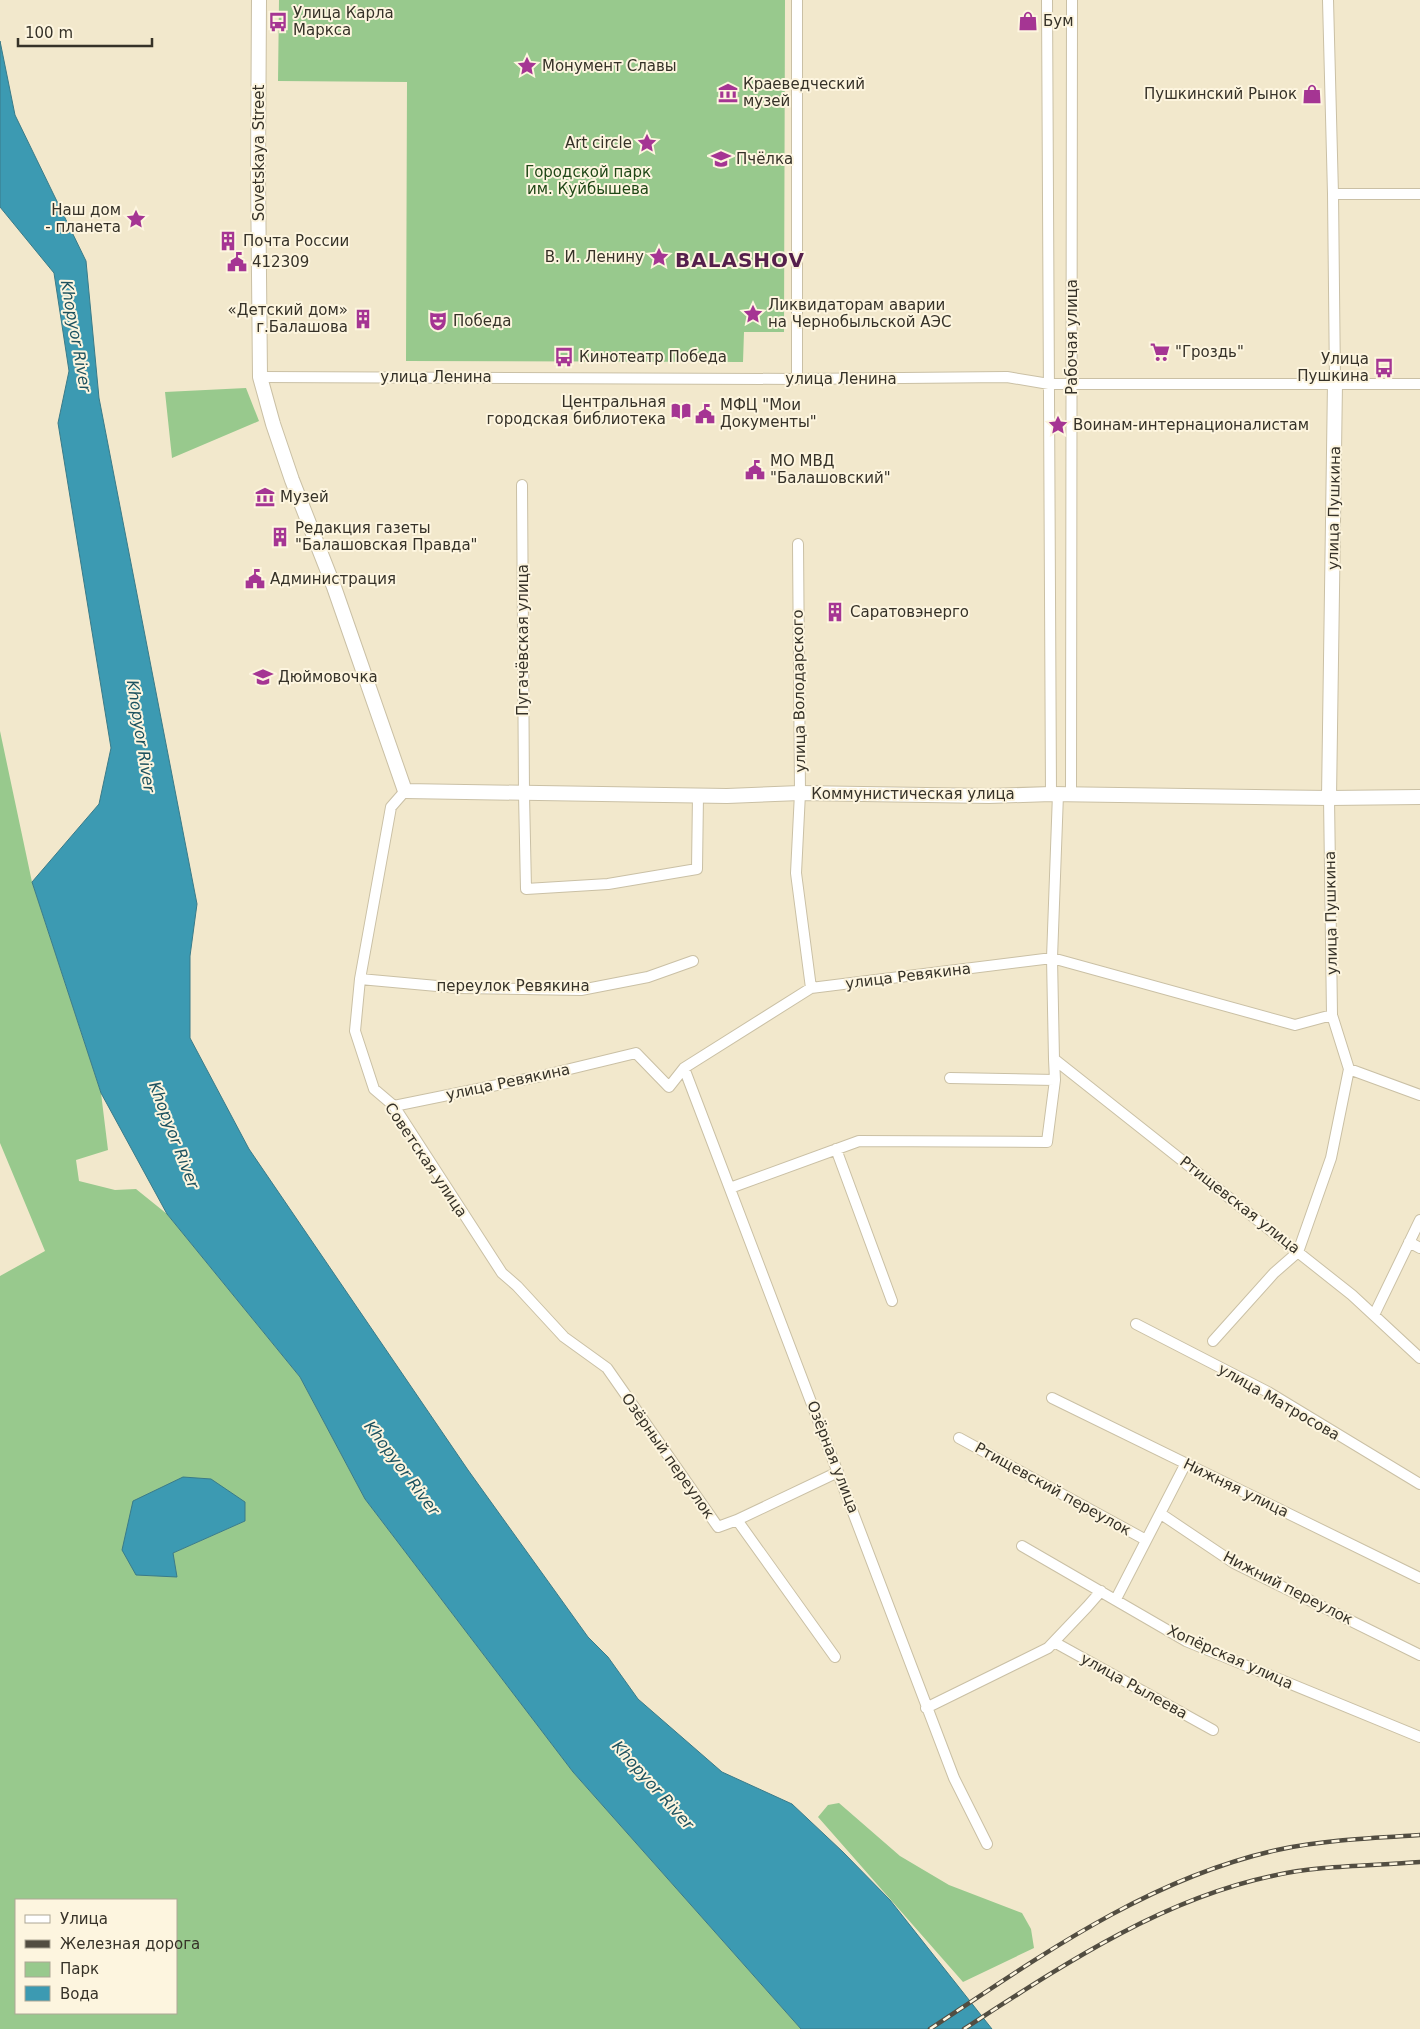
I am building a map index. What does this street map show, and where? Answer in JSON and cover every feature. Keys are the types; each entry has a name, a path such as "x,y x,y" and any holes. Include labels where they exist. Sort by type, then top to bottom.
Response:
{"street":[{"name":"Sovetskaya Street","path":"259,0 260,377 273,424 292,480 334,587 405,791"},
{"path":"797,0 797,379"},
{"name":"Рабочая улица","path":"1046,0 1049,384 1060,794"},
{"name":"Рабочая улица","path":"1060,794 1072,383 1072,0"},
{"name":"улица Пушкина","path":"1328,0 1334,194 1335,383 1329,798 1332,1016"},
{"path":"1334,194 1420,194"},
{"name":"улица Ленина","path":"260,377 797,379 1007,377 1049,384 1420,384"},
{"name":"Пугачёвская улица","path":"522,485 526,889 608,884 697,869 698,795"},
{"name":"улица Володарского","path":"798,544 800,793 796,873 810,988"},
{"name":"Коммунистическая улица","path":"405,791 524,794 698,795 800,793 989,796 1060,794 1329,798 1420,797"},
{"name":"Советская улица","path":"405,791 391,807 360,979 355,1031 374,1090 394,1106 502,1273 517,1286 564,1336 607,1368"},
{"path":"730,1188 859,1141 1047,1142 1054,1080 1052,958 1060,794"},
{"name":"улица Ревякина","path":"394,1106 541,1076 636,1053 669,1087 684,1068 810,988 1052,958 1295,1025 1332,1016"},
{"name":"переулок Ревякина","path":"360,979 459,988 581,990 648,977 693,961"},
{"path":"1213,1341 1274,1273 1298,1252 1331,1158 1349,1070 1332,1016"},
{"name":"Ртищевская улица","path":"1054,1059 1352,1295 1420,1358"},
{"name":"Озёрная улица","path":"684,1068 926,1708 954,1778 986,1844"},
{"path":"1349,1070 1420,1094"},
{"path":"950,1078 1054,1080"},
{"path":"836,1150 892,1301"},
{"path":"1374,1315 1420,1220"},
{"path":"1409,1242 1420,1248"},
{"name":"улица Матросова","path":"1136,1324 1268,1392 1420,1484"},
{"name":"Озёрный переулок","path":"607,1368 718,1527 737,1520 838,1472"},
{"name":"Нижняя улица","path":"1052,1398 1420,1578"},
{"name":"Ртищевский переулок","path":"959,1438 1146,1540"},
{"path":"1116,1599 1186,1463"},
{"name":"Нижний переулок","path":"1161,1514 1234,1563 1420,1655"},
{"name":"Озёрный переулок","path":"737,1520 835,1657"},
{"name":"Хопёрская улица","path":"1022,1546 1186,1641 1420,1737"},
{"path":"926,1708 1048,1648 1100,1591"},
{"name":"улица Рылеева","path":"1054,1642 1213,1730"}],"green space":[{"name":"Городской парк им. Куйбышева","path":"279,0 785,0 784,332 744,332 743,362 406,361 407,82 278,81"},
{"path":"246,388 259,421 172,458 165,392"},
{"path":"0,731 32,882 101,1093 108,1150 76,1160 79,1181 115,1190 136,1189 167,1214 300,1377 365,1499 573,1772 801,2029 0,2029 0,1276 45,1251 0,1143","holes":["245,1502 245,1521 173,1553"]},
{"path":"839,1803 900,1856 949,1885 1022,1913 1031,1929 1034,1948 963,1982 818,1817 828,1805"}],"water":[{"name":"Khopyor River","path":"0,41 15,115 86,261 99,398 197,904 190,956 190,1038 249,1149 468,1470 588,1637 608,1657 638,1699 722,1772 792,1804 890,1900 992,2029 801,2029 573,1772 365,1499 300,1377 167,1214 101,1093 32,882 99,804 111,748 58,423 69,371 54,273 0,207"},
{"path":"183,1477 211,1479 245,1502 245,1521 173,1553 177,1577 136,1575 122,1550 133,1501"}],"railway":[{"path":"930,2029 1053,1948 1139,1900 1183,1880 1229,1863 1277,1850 1348,1840 1420,1835"},
{"path":"964,2029 1037,1982 1112,1938 1190,1901 1230,1887 1290,1872 1420,1862"}],"place":[{"name":"Бум","path":"1028,21"},
{"name":"Улица Карла Маркса","path":"278,22"},
{"name":"Монумент Славы","path":"527,66"},
{"name":"Краеведческий музей","path":"728,93"},
{"name":"Пушкинский Рынок","path":"1312,94"},
{"name":"Art circle","path":"647,143"},
{"name":"Пчёлка","path":"721,159"},
{"name":"Наш дом - планета","path":"136,219"},
{"name":"Почта России","path":"228,241"},
{"name":"В. И. Ленину","path":"659,257"},
{"name":"412309","path":"237,262"},
{"name":"Ликвидаторам аварии на Чернобыльской АЭС","path":"753,314"},
{"name":"«Детский дом» г.Балашова","path":"363,319"},
{"name":"Победа","path":"438,321"},
{"name":"\"Гроздь\"","path":"1160,352"},
{"name":"Кинотеатр Победа","path":"564,357"},
{"name":"Улица Пушкина","path":"1384,368"},
{"name":"Центральная городская библиотека","path":"681,411"},
{"name":"МФЦ \"Мои Документы\"","path":"705,414"},
{"name":"Воинам-интернационалистам","path":"1058,425"},
{"name":"МО МВД \"Балашовский\"","path":"755,470"},
{"name":"Музей","path":"265,497"},
{"name":"Редакция газеты \"Балашовская Правда\"","path":"280,537"},
{"name":"Администрация","path":"255,579"},
{"name":"Саратовэнерго","path":"835,612"},
{"name":"Дюймовочка","path":"263,677"}],"district":[{"name":"BALASHOV","path":"740,260"}]}
